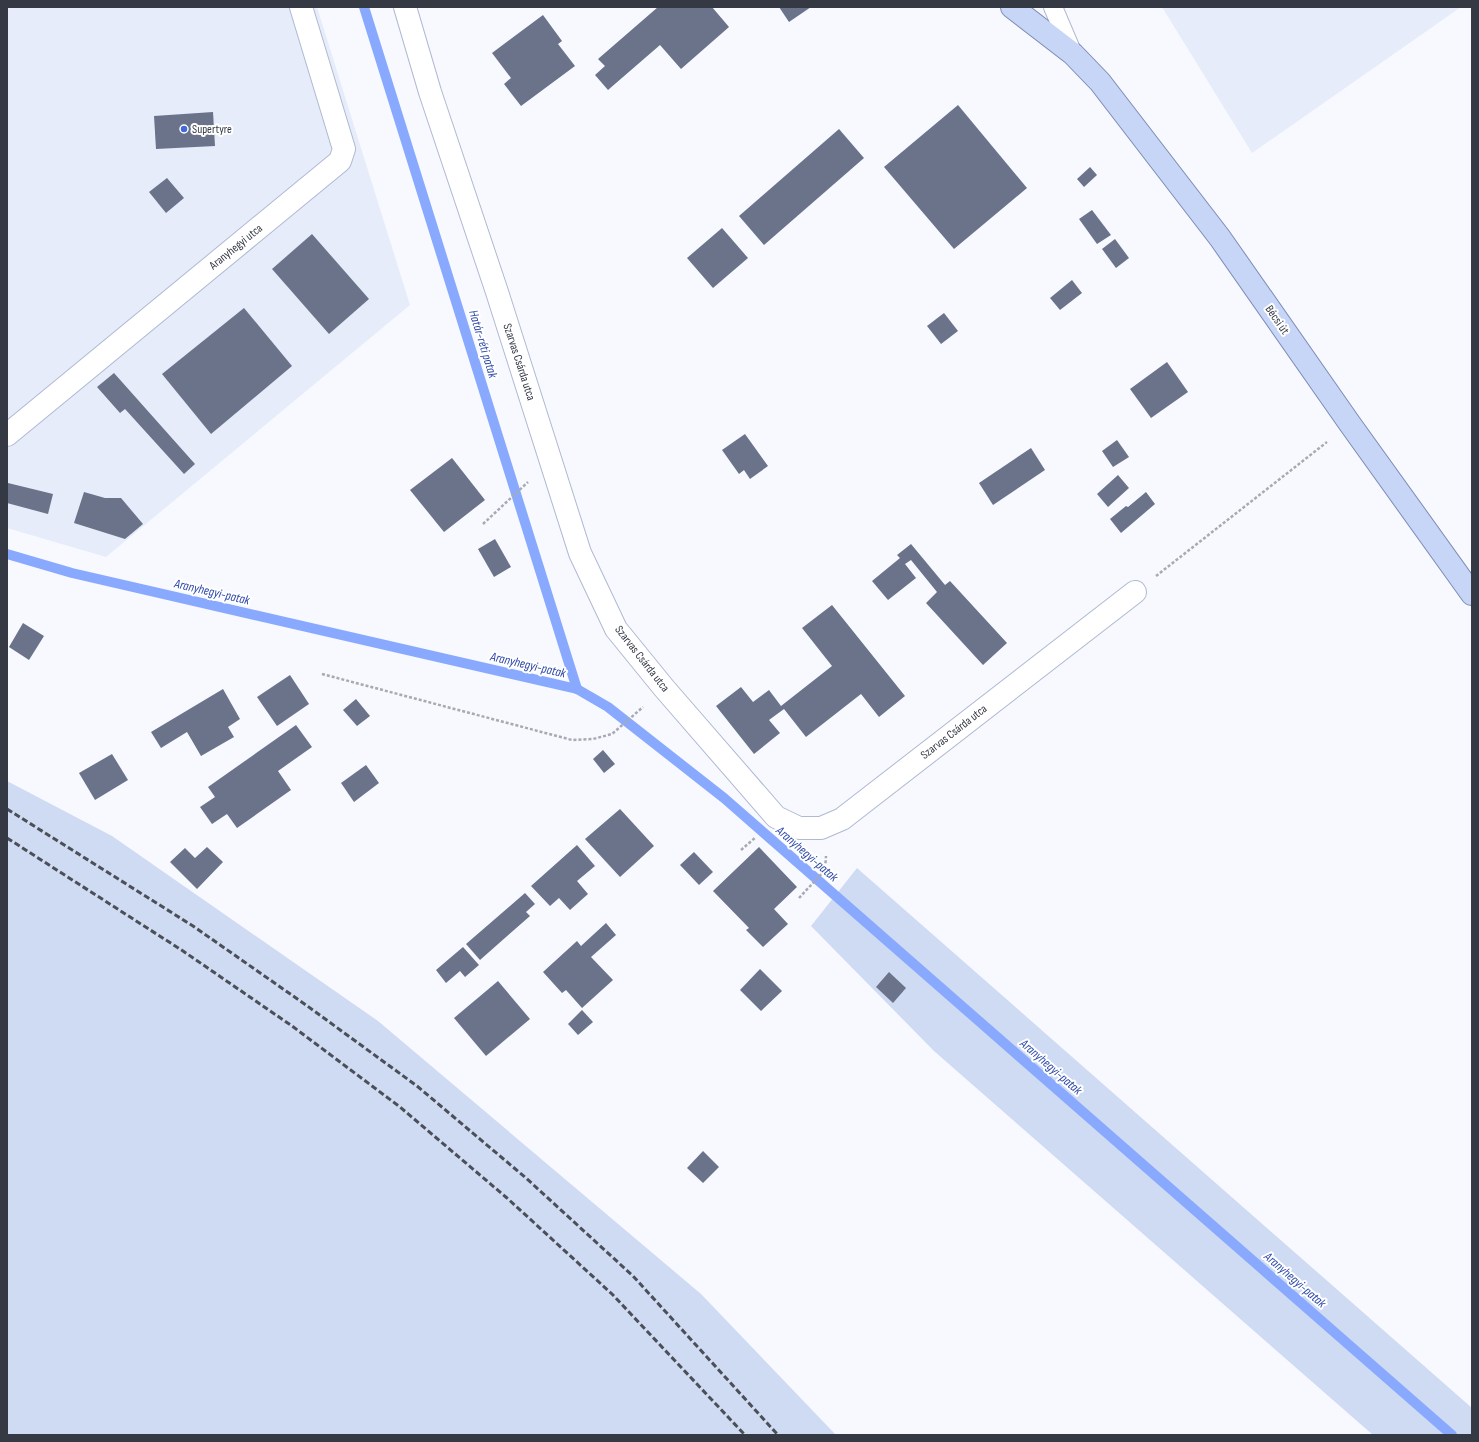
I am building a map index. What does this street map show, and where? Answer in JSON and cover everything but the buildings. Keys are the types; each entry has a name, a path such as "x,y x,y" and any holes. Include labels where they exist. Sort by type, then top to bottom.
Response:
{"main road":[{"name":"Bécsi út","path":"1012,7 1074,54 1100,82 1215,232 1472,594"}],"street":[{"name":"Aranyhegyi utca","path":"7,435 340,161 344,149 301,7"},
{"name":"Szarvas Csárda utca","path":"405,7 430,92 497,292 580,553 616,629 664,688 776,817 799,828 821,828 842,819 1135,592"}],"lane":[{"path":"1053,7 1074,54"}],"path":[{"path":"1135,592 1350,424"},
{"path":"483,524 530,480"},
{"path":"322,674 572,740 592,739 612,734 641,709"},
{"path":"741,850 753,839"},
{"path":"799,898 825,870"}],"shaded area":[{"path":"7,7 317,7 410,305 106,557 7,528"},
{"path":"1162,7 1461,7 1252,153"},
{"path":"7,781 112,836 378,1021 701,1294 836,1435 7,1435"},
{"path":"857,868 1472,1408 1472,1435 1373,1435 934,1051 811,926"}],"waterway":[{"name":"Határ-réti patak","path":"364,7 577,689"},
{"name":"Aranyhegyi-patak","path":"7,554 72,573 577,689 608,707 724,798 1452,1435"}],"railway":[{"path":"7,809 193,926 306,1005 417,1086 526,1178 633,1276 778,1435"},
{"path":"7,838 183,951 292,1026 400,1107 507,1198 612,1294 745,1435"}],"place":[{"name":"Supertyre","path":"184,129"}]}
